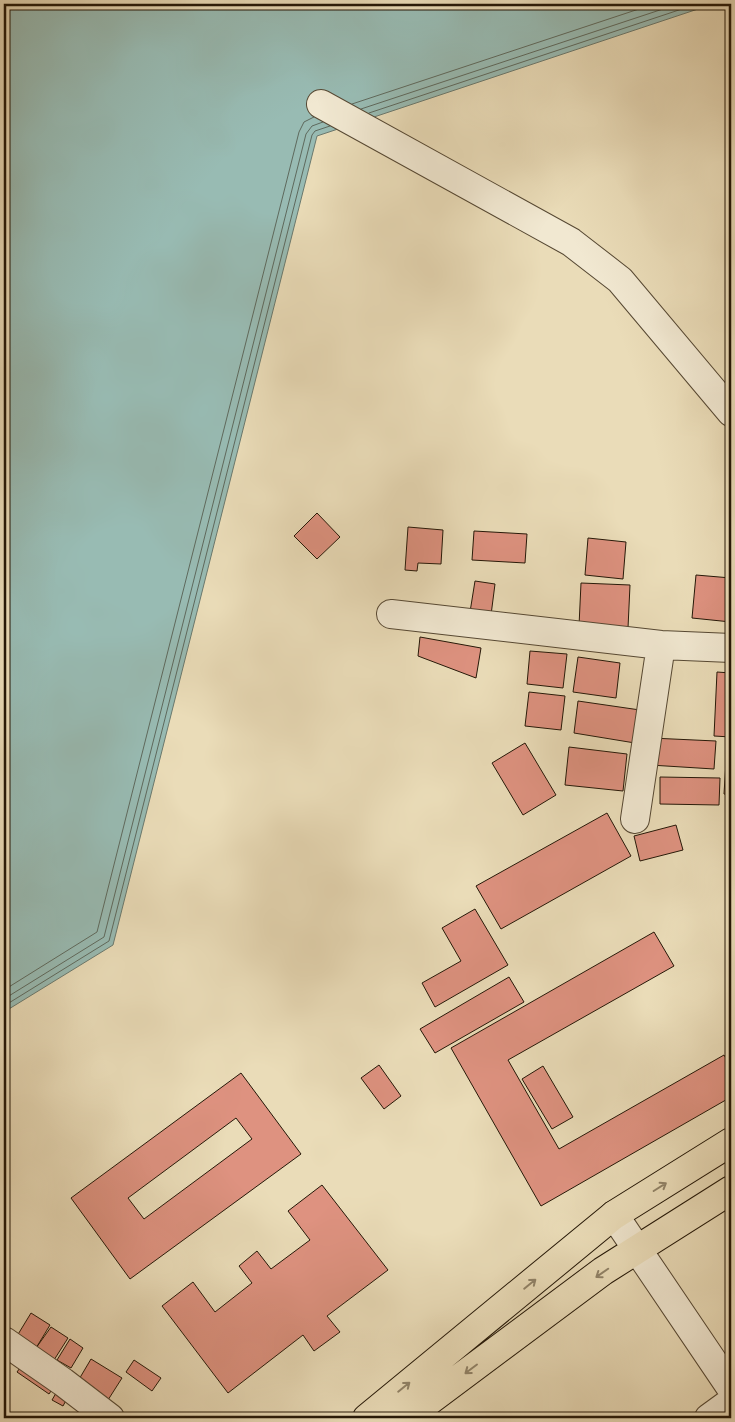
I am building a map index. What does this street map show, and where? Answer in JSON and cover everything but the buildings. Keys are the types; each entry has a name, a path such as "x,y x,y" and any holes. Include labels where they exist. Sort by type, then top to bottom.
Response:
{"main road":[{"path":"367,1418 614,1216 731,1142"},
{"path":"406,1418 603,1271 731,1190"}],"street":[{"path":"321,104 571,242 620,280 731,412"},
{"path":"391,614 661,645 731,648"},
{"path":"634,819 661,645"},
{"path":"614,1216 731,1388"},
{"path":"4,1341 110,1418"},
{"path":"710,1418 731,1402"}],"water":[{"path":"4,4 731,4 731,9 707,6 317,136 113,945 4,1012"}]}
